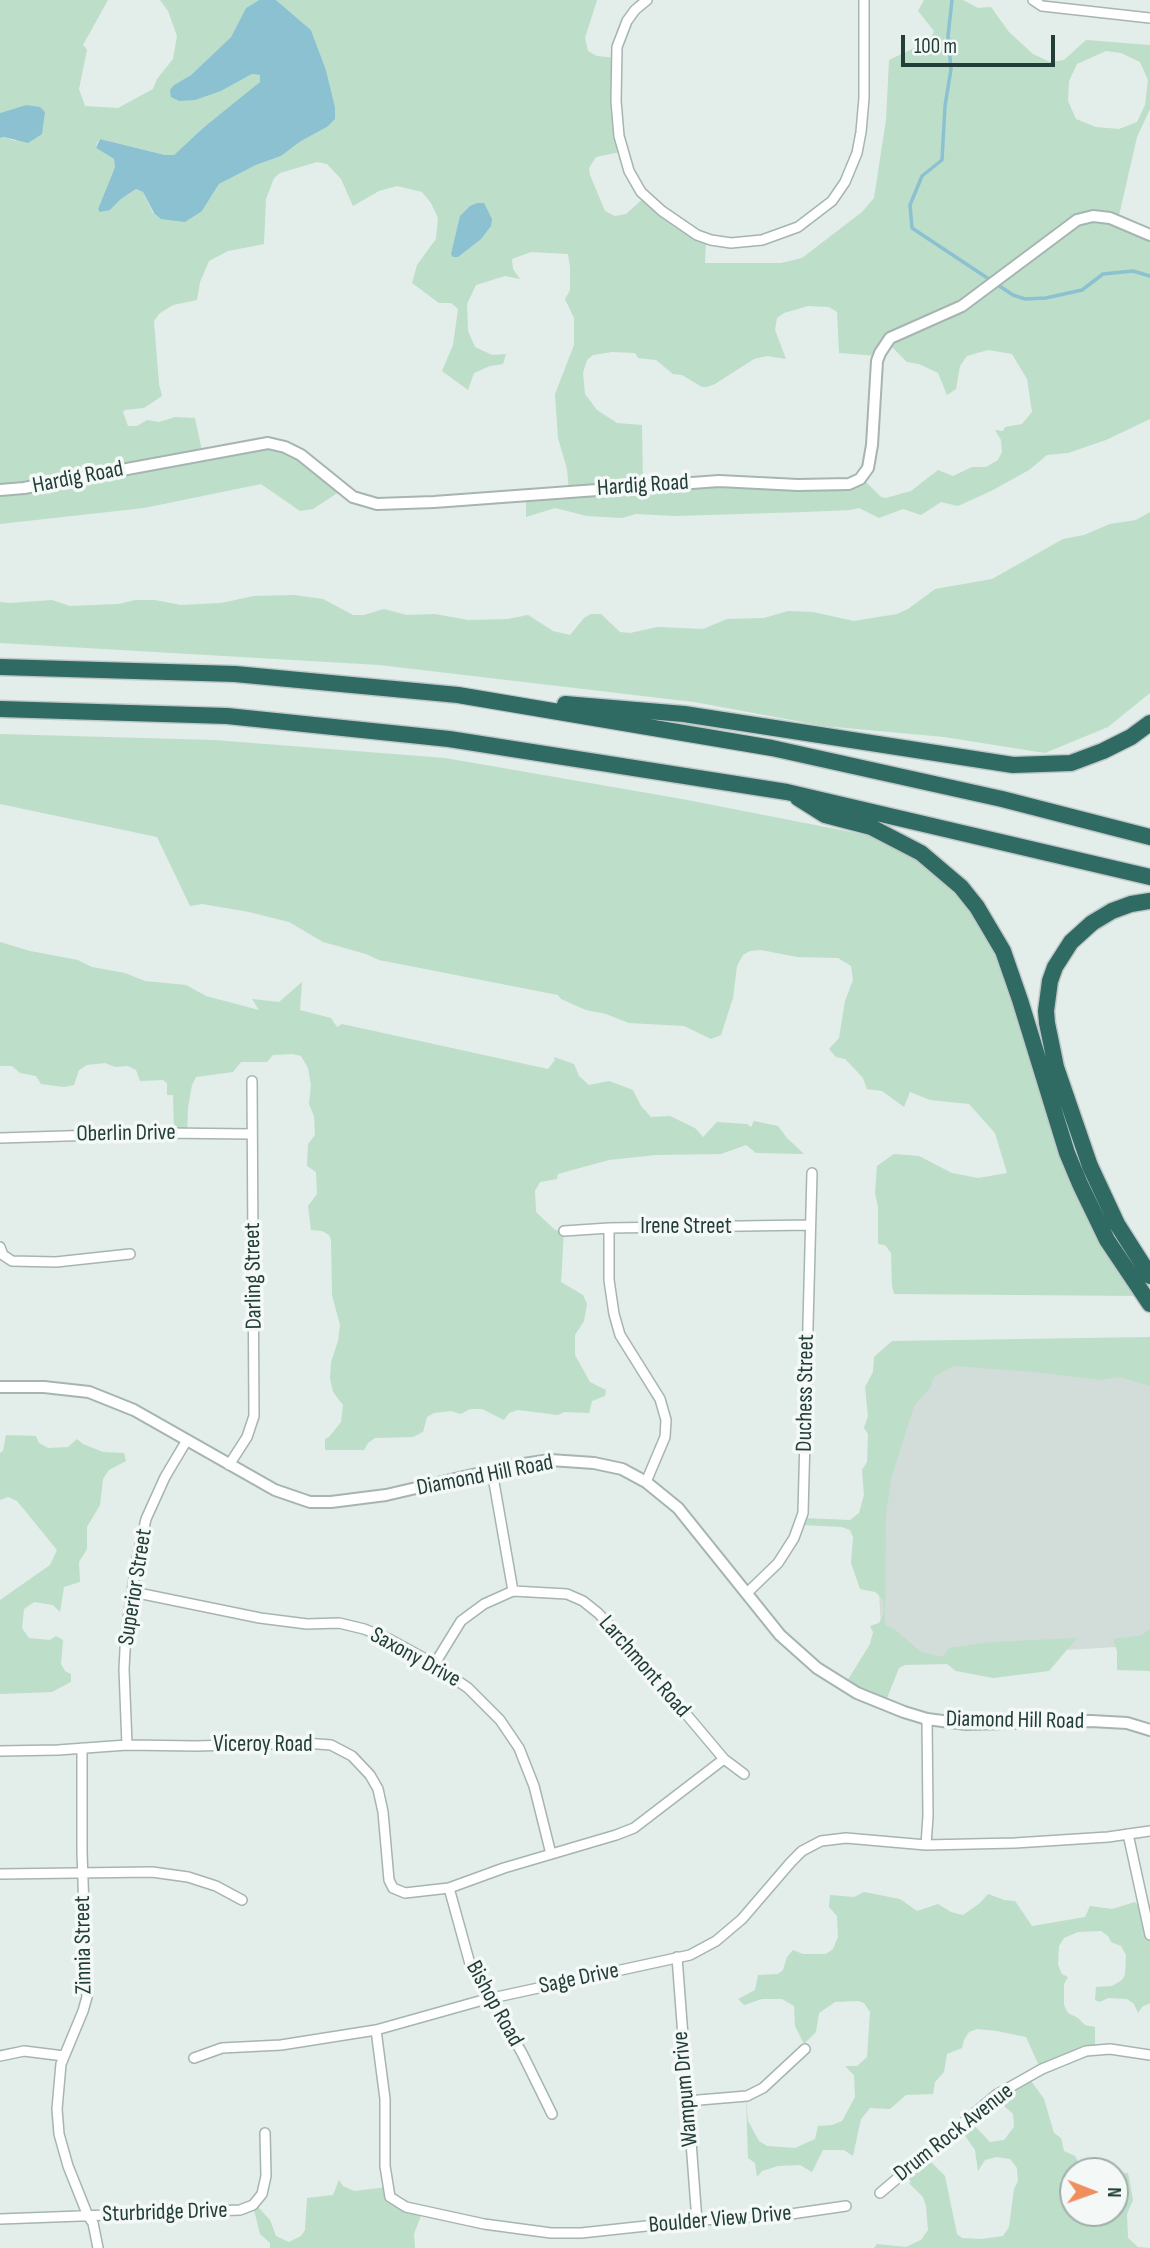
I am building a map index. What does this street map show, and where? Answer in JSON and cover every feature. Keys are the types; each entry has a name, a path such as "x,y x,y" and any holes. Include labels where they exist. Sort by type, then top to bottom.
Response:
{"highway":[{"path":"0,667 235,674 673,712 1013,765 1071,763 1131,737 1150,723"},
{"path":"458,695 784,750 1002,799 1150,837"},
{"path":"0,709 202,715 362,728 449,739 787,792 1150,877"},
{"path":"787,792 825,815 871,827 921,853 943,870 977,907 1003,951 1067,1153 1080,1184 1107,1240 1150,1304"},
{"path":"1150,901 1112,911 1091,923 1071,942 1055,967 1050,981 1046,1023 1056,1067 1090,1166 1118,1224 1150,1276"}],"street":[{"path":"647,0 631,15 617,47 619,136 629,170 641,192 662,211 697,235 731,243 762,240 798,227 832,201 845,182 857,153 861,132 864,98 864,0"},
{"path":"1032,0 1042,6 1150,18"},
{"name":"Hardig Road","path":"0,490 24,488 268,443 301,455 354,497 377,504 719,481 798,485 849,484 860,479 868,468 877,361 884,345 891,338 949,314 1070,225 1087,217 1110,218 1150,235"},
{"name":"Darling Street","path":"229,1465 247,1437 254,1416 252,1081"},
{"name":"Oberlin Drive","path":"0,1138 252,1133"},
{"name":"Duchess Street","path":"747,1593 778,1563 794,1538 803,1513 811,1173"},
{"name":"Irene Street","path":"564,1231 809,1225"},
{"path":"609,1228 609,1280 620,1335 660,1399 666,1420 665,1437 646,1482"},
{"path":"0,1247 3,1255 12,1261 56,1262 130,1254"},
{"name":"Diamond Hill Road","path":"0,1387 44,1387 89,1392 134,1410 275,1490 310,1502 386,1495 550,1460 594,1463 622,1469 646,1482 678,1508 780,1635 817,1668 857,1693 904,1712 966,1724 1127,1723 1150,1730"},
{"name":"Superior Street","path":"127,1745 124,1669 126,1632 146,1519 165,1477 187,1440"},
{"path":"492,1471 513,1591"},
{"name":"Larchmont Road","path":"434,1665 461,1621 484,1604 513,1591 566,1594 583,1601 628,1645 724,1759 744,1774"},
{"name":"Saxony Drive","path":"133,1592 260,1618 307,1624 339,1623 364,1629 389,1639 434,1665 468,1688 500,1720 519,1748 534,1786 551,1854"},
{"path":"927,1718 926,1846 1015,1843 1150,1831"},
{"name":"Viceroy Road","path":"0,1751 127,1745 331,1745 352,1756 370,1775 378,1789 383,1812 389,1880 393,1888 405,1893 449,1888 634,1828 724,1759"},
{"name":"Zinnia Street","path":"82,1748 87,1997 64,2056 58,2084 59,2134 68,2166 96,2231 98,2248"},
{"path":"1128,1834 1150,1935"},
{"name":"Sage Drive","path":"194,2058 222,2048 281,2045 376,2030 489,1999 690,1955 716,1941 742,1919 802,1851 821,1841 846,1838 926,1846"},
{"path":"0,1874 152,1872 188,1877 216,1886 242,1900"},
{"name":"Bishop Road","path":"449,1888 470,1965 522,2053 552,2114"},
{"name":"Wampum Drive","path":"677,1957 697,2221"},
{"name":"Boulder View Drive","path":"376,2030 385,2099 385,2166 390,2198 406,2207 484,2224 551,2233 581,2233 784,2215 846,2206"},
{"path":"687,2101 747,2096 763,2088 805,2049"},
{"name":"Drum Rock Avenue","path":"880,2193 996,2095 1042,2069 1086,2051 1110,2049 1150,2055"},
{"path":"0,2056 24,2051 64,2056"},
{"name":"Sturbridge Drive","path":"0,2219 240,2210 253,2205 262,2194 266,2176 265,2133"}],"shaded area":[{"path":"927,1348 1150,1365 1150,1645 883,1661 874,1507"}],"green space":[{"path":"0,0 108,0 83,45 87,50 79,89 85,106 118,108 153,89 157,79 173,59 177,36 168,11 160,0 259,0 246,8 231,37 191,75 174,85 221,91 252,74 260,75 260,82 174,155 100,139 97,143 96,148 114,159 115,167 98,209 110,210 136,189 143,192 153,213 202,211 219,184 281,156 327,127 335,107 326,70 311,30 276,0 597,0 585,38 588,51 597,56 617,58 620,152 596,157 589,168 605,211 615,216 626,214 646,196 706,240 705,263 781,263 802,258 862,212 874,198 886,120 889,60 923,44 932,36 934,31 918,11 924,0 963,0 978,8 991,7 1009,32 1033,54 1050,62 1064,60 1086,40 1150,45 1150,109 1137,137 1118,220 1150,235 1150,419 1106,440 1068,453 1047,455 1029,470 991,491 958,506 941,502 921,515 903,509 879,518 859,508 675,516 636,514 622,518 587,516 555,508 526,517 526,496 569,491 567,469 558,438 555,394 574,345 574,318 565,299 570,290 568,254 531,252 512,259 513,269 520,279 505,276 476,285 467,304 468,331 475,347 492,355 506,354 503,364 474,373 468,390 442,371 453,345 458,309 451,303 439,303 412,283 417,265 436,239 438,218 431,203 422,192 397,186 379,191 353,206 341,179 327,164 317,162 280,173 274,178 266,199 264,244 228,251 209,261 200,282 197,300 173,305 160,313 154,321 162,396 144,408 123,412 128,426 137,426 147,420 159,422 175,417 195,418 202,451 258,445 292,450 345,488 313,509 300,511 261,484 144,508 0,524 0,138 16,141 26,105 0,113","holes":["1106,51 1121,53 1140,62 1148,80 1145,105 1137,122 1119,129 1096,127 1076,119 1068,101 1069,81 1077,64","808,306 829,307 837,312 839,353 879,356 890,345 907,362 919,364 938,373 947,395 956,389 960,366 967,356 988,350 1012,354 1027,379 1032,412 1022,424 1005,427 1003,431 995,430 1001,440 1002,452 998,460 986,467 972,467 953,476 938,470 911,491 886,498 881,497 863,479 643,485 642,425 617,423 597,410 585,394 583,373 587,360 593,355 612,352 635,353 638,358 656,360 673,374 682,375 702,387 707,387 754,359 767,356 786,359 775,330 777,318 784,313"]},
{"path":"1150,512 1150,693 1108,727 1045,753 944,737 824,726 694,702 379,665 0,643 0,602 52,600 70,606 119,604 135,600 155,600 181,605 221,603 254,596 294,595 323,599 353,615 384,609 407,615 435,614 468,620 508,619 528,615 553,631 570,635 584,618 591,614 601,614 620,632 630,633 657,627 703,629 727,619 764,618 788,611 813,612 854,621 897,614 935,589 992,579 1063,539 1084,535 1110,524 1136,520"},
{"path":"0,734 214,740 445,758 682,799 892,840 923,854 990,926 1068,1153 1144,1296 894,1294 891,1253 885,1245 878,1244 878,1207 875,1193 877,1166 894,1154 919,1156 952,1173 978,1178 1007,1173 995,1133 969,1104 930,1100 910,1092 904,1107 882,1091 867,1089 863,1078 850,1064 845,1059 836,1057 829,1049 839,1038 845,1001 853,980 851,966 838,958 797,957 761,950 743,955 737,966 733,998 721,1035 711,1039 684,1026 629,1023 586,1010 561,999 558,995 379,960 323,942 289,922 202,904 190,906 157,837 0,804"},
{"path":"0,942 78,960 92,967 125,973 145,981 186,985 206,996 259,1010 252,999 279,1002 302,982 300,1010 331,1018 337,1027 342,1024 548,1069 555,1060 554,1057 574,1064 579,1076 589,1085 609,1081 633,1090 641,1106 651,1117 670,1116 695,1128 703,1137 717,1122 747,1124 751,1127 754,1121 778,1126 804,1154 756,1153 746,1145 721,1154 656,1155 609,1160 558,1174 557,1179 540,1182 535,1191 536,1212 555,1230 564,1231 561,1282 583,1295 587,1304 584,1321 575,1335 575,1355 590,1382 606,1390 605,1396 592,1401 589,1413 564,1412 558,1415 518,1410 509,1413 504,1420 482,1409 470,1409 461,1414 451,1411 434,1413 427,1417 423,1432 413,1437 375,1438 364,1450 325,1450 325,1439 341,1422 343,1405 333,1392 330,1378 340,1325 332,1295 331,1240 329,1235 322,1231 311,1230 308,1206 317,1194 316,1172 307,1166 308,1144 315,1135 314,1116 309,1104 311,1085 308,1068 301,1056 273,1055 267,1062 241,1062 233,1072 196,1077 188,1108 187,1133 174,1133 173,1095 167,1095 167,1083 163,1080 140,1081 136,1070 128,1066 115,1067 105,1063 87,1065 79,1070 74,1085 64,1087 41,1084 36,1076 20,1073 12,1066 0,1066"},
{"path":"1150,1337 1150,1386 1119,1377 1101,1380 953,1366 934,1377 930,1388 914,1406 891,1479 886,1516 885,1625 894,1629 921,1652 943,1657 949,1648 992,1642 1077,1638 1049,1671 993,1678 956,1671 947,1664 905,1665 899,1668 885,1703 846,1683 870,1644 873,1632 870,1626 879,1623 884,1614 883,1599 875,1592 860,1589 851,1563 853,1537 850,1530 842,1527 801,1525 804,1518 850,1520 859,1513 864,1495 862,1470 867,1462 868,1434 864,1428 868,1416 865,1387 873,1372 874,1357 892,1341"},
{"path":"6,1435 36,1436 39,1443 48,1448 68,1447 77,1439 103,1452 124,1453 126,1461 109,1470 103,1479 100,1505 87,1527 87,1549 79,1562 80,1582 64,1587 60,1612 53,1605 34,1602 24,1609 22,1628 29,1638 50,1640 56,1636 63,1640 61,1664 65,1671 71,1674 71,1682 52,1692 0,1694 0,1600 50,1565 57,1550 17,1501 8,1497 0,1500 0,1453 3,1451"},
{"path":"1150,1629 1150,1671 1117,1670 1117,1651 1113,1639 1142,1635"},
{"path":"864,1892 900,1899 917,1911 938,1904 963,1915 988,1894 1015,1901 1032,1926 1085,1917 1090,1906 1112,1909 1135,1902 1150,1918 1150,2003 1138,2013 1134,2004 1127,1999 1108,1998 1100,2002 1095,2000 1096,1987 1112,1986 1122,1980 1125,1975 1126,1955 1121,1946 1111,1942 1101,1931 1078,1932 1064,1938 1059,1946 1058,1965 1062,1974 1068,1977 1064,1984 1064,2005 1068,2013 1085,2025 1095,2027 1095,2048 1041,2070 1026,2037 977,2029 969,2032 962,2048 947,2054 944,2072 935,2082 933,2094 906,2095 890,2109 870,2108 861,2119 853,2156 844,2150 823,2150 812,2172 800,2165 778,2166 762,2171 757,2177 755,2163 748,2158 746,2097 748,2121 759,2141 767,2146 795,2148 815,2139 818,2126 842,2121 855,2097 854,2075 845,2066 857,2066 867,2057 870,2012 864,2003 858,2001 835,2002 819,2013 816,2032 804,2044 795,2026 794,2006 782,1999 762,1999 744,2005 738,1999 755,1990 758,1975 778,1974 783,1970 787,1957 793,1950 803,1954 826,1954 833,1949 838,1937 837,1916 829,1907 830,1895 854,1897"},
{"path":"1029,2078 1044,2099 1054,2133 1061,2138 1064,2151 1076,2157 1059,2157 1059,2227 1128,2227 1128,2238 1138,2247 1150,2248 874,2248 877,2244 906,2247 921,2240 928,2230 923,2197 909,2183 911,2182 903,2172 925,2156 945,2176 957,2234 962,2238 982,2239 1003,2236 1009,2227 1014,2189 1018,2181 1017,2168 1010,2159 996,2157 985,2160 978,2171 975,2150 959,2127 968,2119 990,2142 1004,2140 1014,2127 1013,2114 994,2097"},
{"path":"1129,2178 1133,2200 1129,2209"},
{"path":"339,2180 343,2186 354,2191 388,2187 393,2200 422,2213 414,2234 415,2248 270,2248 270,2243 260,2234 253,2206 256,2205 270,2220 276,2236 289,2242 301,2236 305,2230 307,2198 333,2195"}],"water":[{"path":"259,0 276,0 311,30 326,70 335,107 335,119 281,156 219,184 202,211 185,222 161,219 154,213 143,192 136,189 110,210 100,212 98,209 115,167 114,159 96,148 100,139 174,155 260,82 260,75 252,74 221,91 195,100 179,101 171,97 170,90 191,75 231,37 246,8"},
{"path":"26,105 40,107 45,112 42,134 28,143 0,138 0,113"},
{"path":"477,203 484,203 492,219 491,226 481,239 458,257 453,257 451,254 460,216"}],"waterway":[{"path":"952,0 948,36 951,69 945,106 942,160 922,176 910,205 912,228 1013,295 1025,299 1046,298 1082,290 1103,274 1133,271 1150,276"}]}
